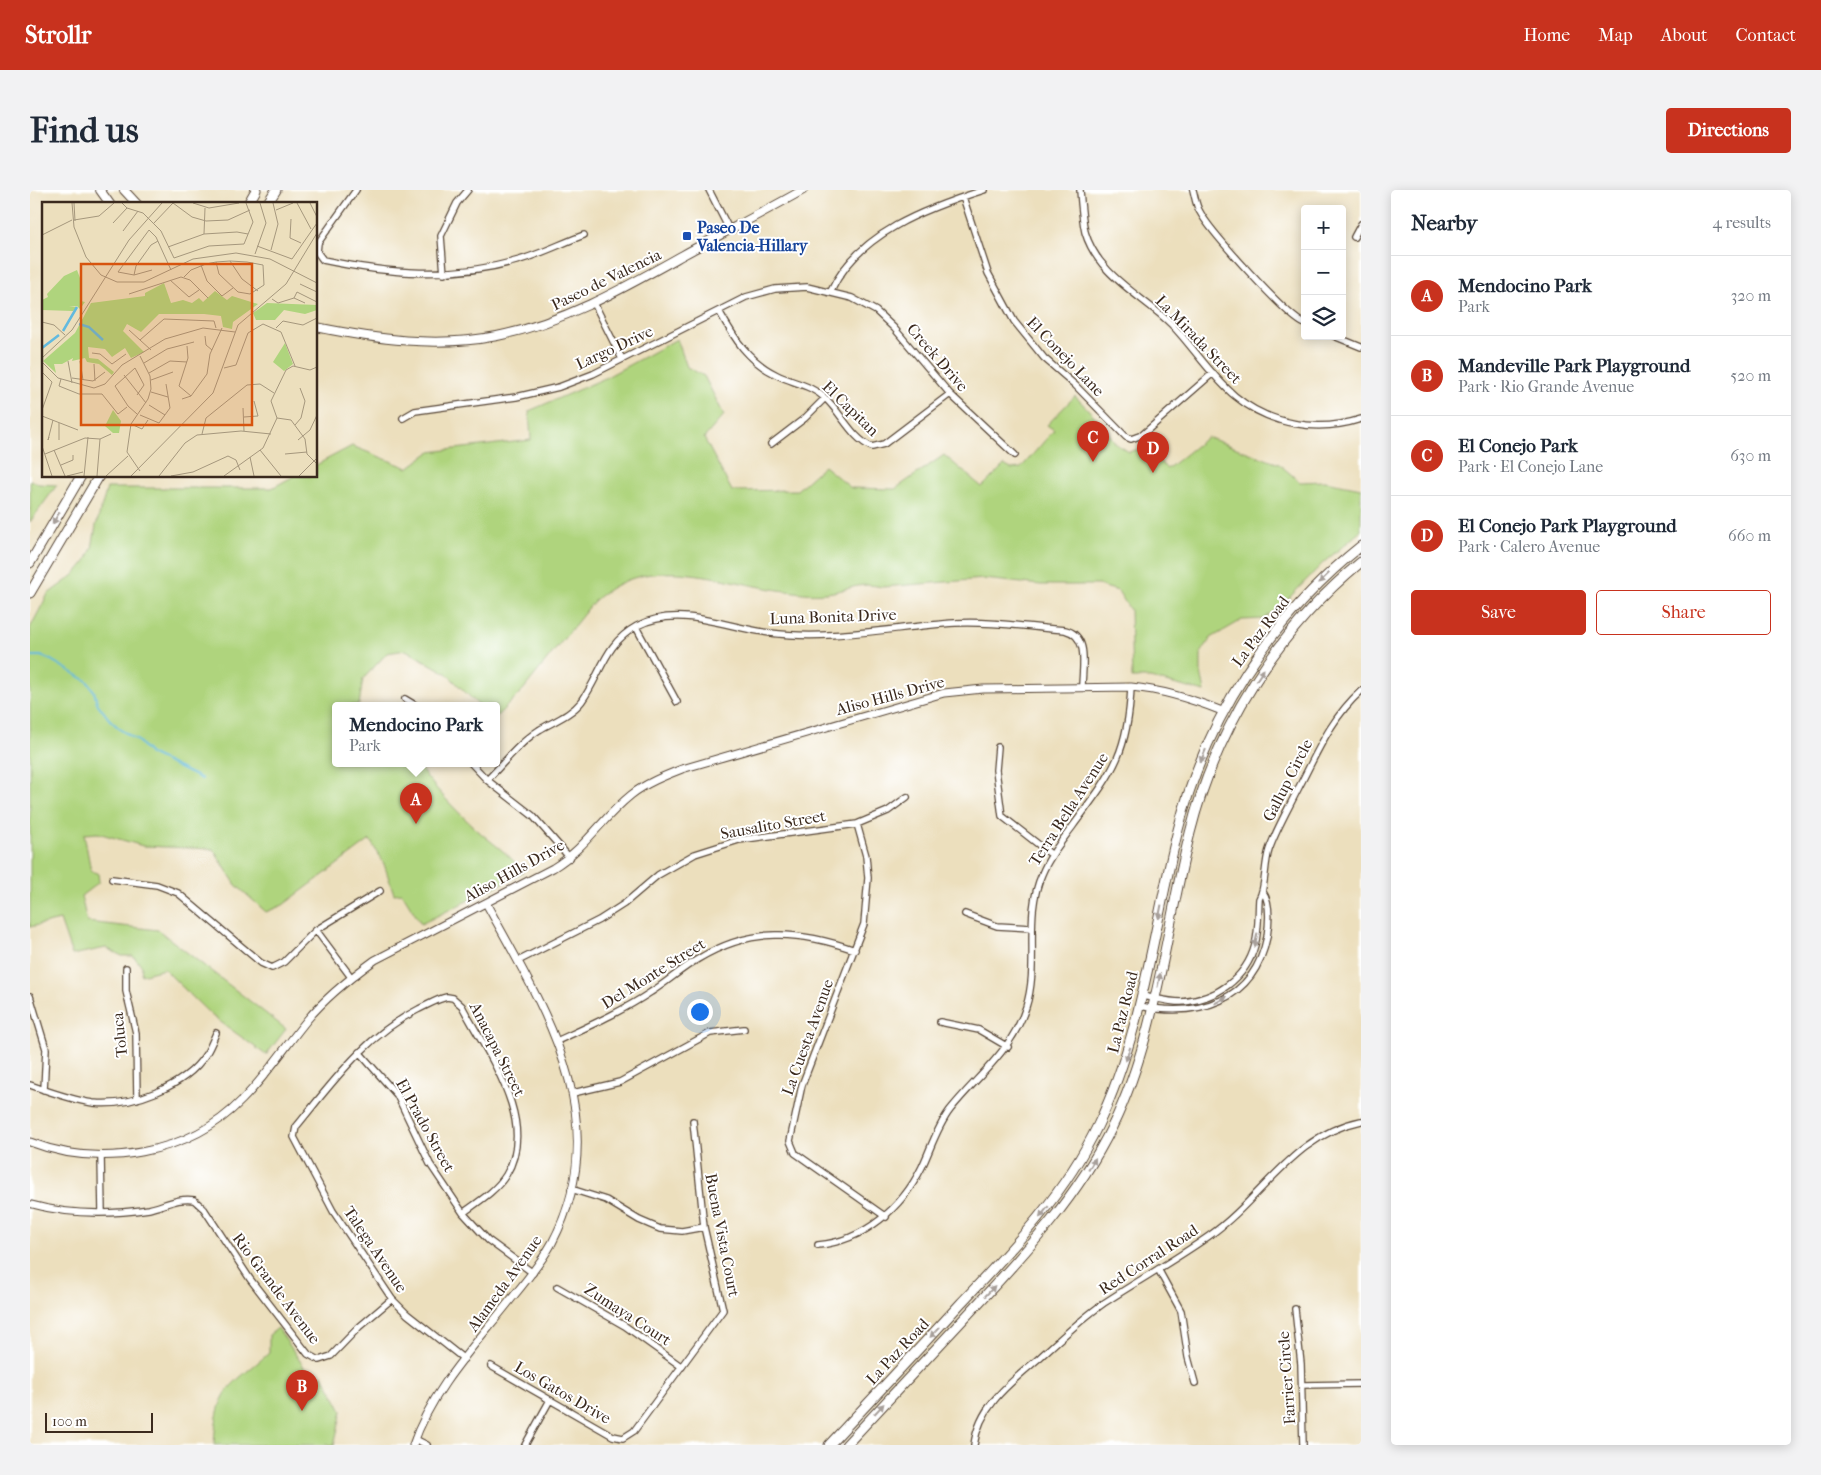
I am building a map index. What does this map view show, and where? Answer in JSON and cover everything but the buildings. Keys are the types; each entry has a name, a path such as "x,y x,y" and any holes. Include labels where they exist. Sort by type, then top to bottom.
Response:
{"main road":[{"path":"100,190 109,202"},
{"path":"124,190 135,202"},
{"path":"249,202 256,190"},
{"path":"268,202 276,190"},
{"name":"Paseo de Valencia","path":"318,327 368,338 438,342 470,339 523,330 549,322 594,303 803,190"},
{"path":"30,563 80,478"},
{"path":"30,593 98,478"},
{"name":"La Paz Road","path":"829,1445 1017,1244 1057,1194 1085,1150 1111,1098 1130,1045 1178,828 1200,762 1222,711 1252,664 1289,614 1330,572 1361,546"},
{"name":"La Paz Road","path":"846,1445 1028,1250 1067,1202 1097,1155 1121,1106 1145,1039 1190,833 1203,788 1234,716 1254,683 1288,636 1327,593 1361,562"}],"street":[{"path":"318,243 356,190"},
{"path":"444,274 441,236 457,203 468,190"},
{"path":"709,190 730,230"},
{"path":"831,291 842,272 862,248 882,234 963,197 984,190"},
{"name":"La Mirada Street","path":"1080,190 1086,232 1092,250 1104,268 1170,324 1235,396 1254,409 1280,420 1304,426 1326,426 1361,419"},
{"path":"1193,190 1199,212 1212,230 1283,308 1301,321"},
{"name":"El Conejo Lane","path":"963,197 988,273 1014,321 1044,358 1075,385 1121,433 1131,439 1142,435 1213,373"},
{"path":"1354,237 1361,224"},
{"path":"318,253 323,260 360,268 398,273 444,274 474,271 518,260 584,235"},
{"name":"Largo Drive","path":"403,418 415,411 516,397 559,387 594,374 746,297 775,288 807,286 831,291"},
{"name":"Creek Drive","path":"831,291 852,298 876,311 894,328 950,394 1015,455"},
{"path":"594,303 622,359"},
{"name":"El Capitan","path":"719,310 744,352 760,366 812,388 825,398 861,440 872,448 884,444 950,394"},
{"path":"1344,340 1361,347"},
{"path":"770,444 805,418 825,398"},
{"name":"Luna Bonita Drive","path":"500,767 524,742 539,730 565,716 581,702 592,686 605,657 616,641 636,627 652,619 671,616 691,617 772,634 847,633 957,623 1065,630 1076,634 1082,643 1082,688"},
{"path":"636,627 677,702"},
{"name":"Aliso Hills Drive","path":"30,1142 58,1151 101,1156 130,1154 163,1147 192,1135 218,1120 241,1102 307,1020 351,977 375,960 570,858 631,795 656,779 682,769 944,694 983,689 1131,687 1156,689 1234,716"},
{"name":"Terra Bella Avenue","path":"818,1245 837,1243 866,1230 886,1217 910,1189 949,1112 1008,1047 1018,1027 1031,984 1031,910 1036,887 1052,855 1114,768 1127,733 1131,687"},
{"name":"Gallup Circle","path":"1142,996 1180,1002 1198,999 1229,986 1241,973 1255,945 1259,899 1263,892 1263,876 1272,840 1331,725 1344,707 1361,692"},
{"path":"405,699 410,702"},
{"path":"998,747 996,770 1002,816 1052,855"},
{"path":"475,767 487,780 533,816 570,858"},
{"name":"Luna Bonita Drive","path":"487,780 500,767"},
{"name":"Sausalito Street","path":"518,961 598,920 624,904 658,875 695,854 739,840 857,824 888,811 907,797"},
{"name":"La Cuesta Avenue","path":"857,824 866,856 868,878 864,924 802,1085 790,1141 795,1153 886,1217"},
{"path":"112,879 157,885 178,892 266,966 272,968 279,966 316,930 380,891"},
{"name":"Gallup Circle","path":"1140,1006 1180,1011 1208,1007 1237,991 1249,978 1264,948 1268,931 1268,899 1263,892"},
{"name":"Alameda Avenue","path":"414,1442 428,1410 444,1384 533,1273 552,1242 571,1189 578,1139 573,1093 566,1064 518,961 486,903"},
{"path":"964,914 996,926 1031,928"},
{"path":"316,930 351,977"},
{"name":"Del Monte Street","path":"556,1041 614,1015 652,992 697,959 731,943 753,937 787,934 822,939 855,950"},
{"name":"Toluca","path":"126,968 126,991 136,1033 136,1099"},
{"path":"30,996 46,1049 44,1090"},
{"name":"Anacapa Street","path":"359,1052 381,1032 404,1016 441,998 453,998 462,1006 508,1093 515,1110 518,1134 514,1154 506,1175 491,1192 463,1214"},
{"path":"940,1022 979,1030 1008,1047"},
{"path":"573,1093 620,1082 710,1033 744,1029"},
{"path":"30,1085 94,1103 136,1099 157,1092 191,1070 206,1055 216,1034"},
{"name":"Talega Avenue","path":"359,1052 296,1127 294,1132 296,1141 333,1211 392,1299 407,1314 464,1359"},
{"name":"El Prado Street","path":"359,1052 397,1095 430,1164 463,1214 488,1240 533,1273"},
{"name":"Buena Vista Court","path":"623,1438 634,1431 723,1310 704,1227 693,1121"},
{"name":"Red Corral Road","path":"974,1445 975,1436 984,1414 1000,1392 1090,1314 1209,1236 1232,1218 1302,1148 1322,1134 1343,1125 1361,1121"},
{"path":"30,1204 75,1212 102,1213 101,1156"},
{"path":"571,1189 606,1200 639,1220 660,1229 682,1231 704,1227"},
{"name":"Rio Grande Avenue","path":"102,1213 124,1213 182,1200 194,1200 204,1209 250,1279 313,1358 319,1360 331,1356 358,1327 392,1299"},
{"path":"1158,1269 1181,1311 1188,1357 1195,1383"},
{"name":"Zumaya Court","path":"557,1287 625,1326 682,1367"},
{"name":"Farrier Circle","path":"1294,1309 1302,1385 1303,1445"},
{"name":"Los Gatos Drive","path":"490,1366 613,1436 623,1438"},
{"path":"1302,1385 1361,1384"},
{"path":"525,1445 550,1400"},
{"path":"414,1442 427,1445"}],"green space":[{"path":"677,339 687,367 704,376 724,415 704,438 732,491 797,490 824,466 851,488 895,489 944,455 982,487 1004,465 1011,469 1021,468 1054,430 1047,425 1075,396 1104,426 1116,444 1129,452 1146,447 1167,469 1207,437 1279,464 1300,482 1325,481 1361,488 1361,531 1323,563 1284,603 1264,619 1242,620 1211,638 1201,653 1201,672 1205,692 1150,678 1132,678 1130,610 1118,591 1098,585 1041,585 984,579 882,587 862,585 833,592 800,593 691,574 666,573 641,576 617,585 594,601 523,690 500,713 500,702 475,702 446,673 406,650 387,653 363,679 359,702 332,702 332,767 419,767 451,805 475,828 507,854 523,873 421,924 402,893 394,894 384,864 370,840 283,905 266,912 236,885 213,849 143,846 98,833 84,834 91,871 98,873 99,882 81,896 87,922 158,930 286,1029 266,1055 211,1015 164,969 141,975 142,966 133,956 122,956 106,948 72,955 60,920 30,927 30,628 48,594 74,575 86,561 92,548 107,488 272,488 290,478 318,478 318,464 352,446 408,468 430,452 531,440 529,411 603,379"},
{"path":"30,480 39,484 57,485 30,522"},
{"path":"278,1328 306,1370 312,1374 323,1375 342,1411 334,1445 214,1445 218,1411 222,1400 235,1382 269,1353 269,1335"}],"waterway":[{"path":"30,656 41,656 51,660 87,681 94,691 97,703 109,719 121,730 138,741 150,754 202,779"}],"place":[{"name":"Paseo De Valencia-Hillary","path":"687,236"},
{"name":"El Conejo Park","path":"1093,462"},
{"name":"El Conejo Park Playground","path":"1153,473"},
{"name":"Mendocino Park","path":"416,824"},
{"name":"Mandeville Park Playground","path":"302,1411"}]}
